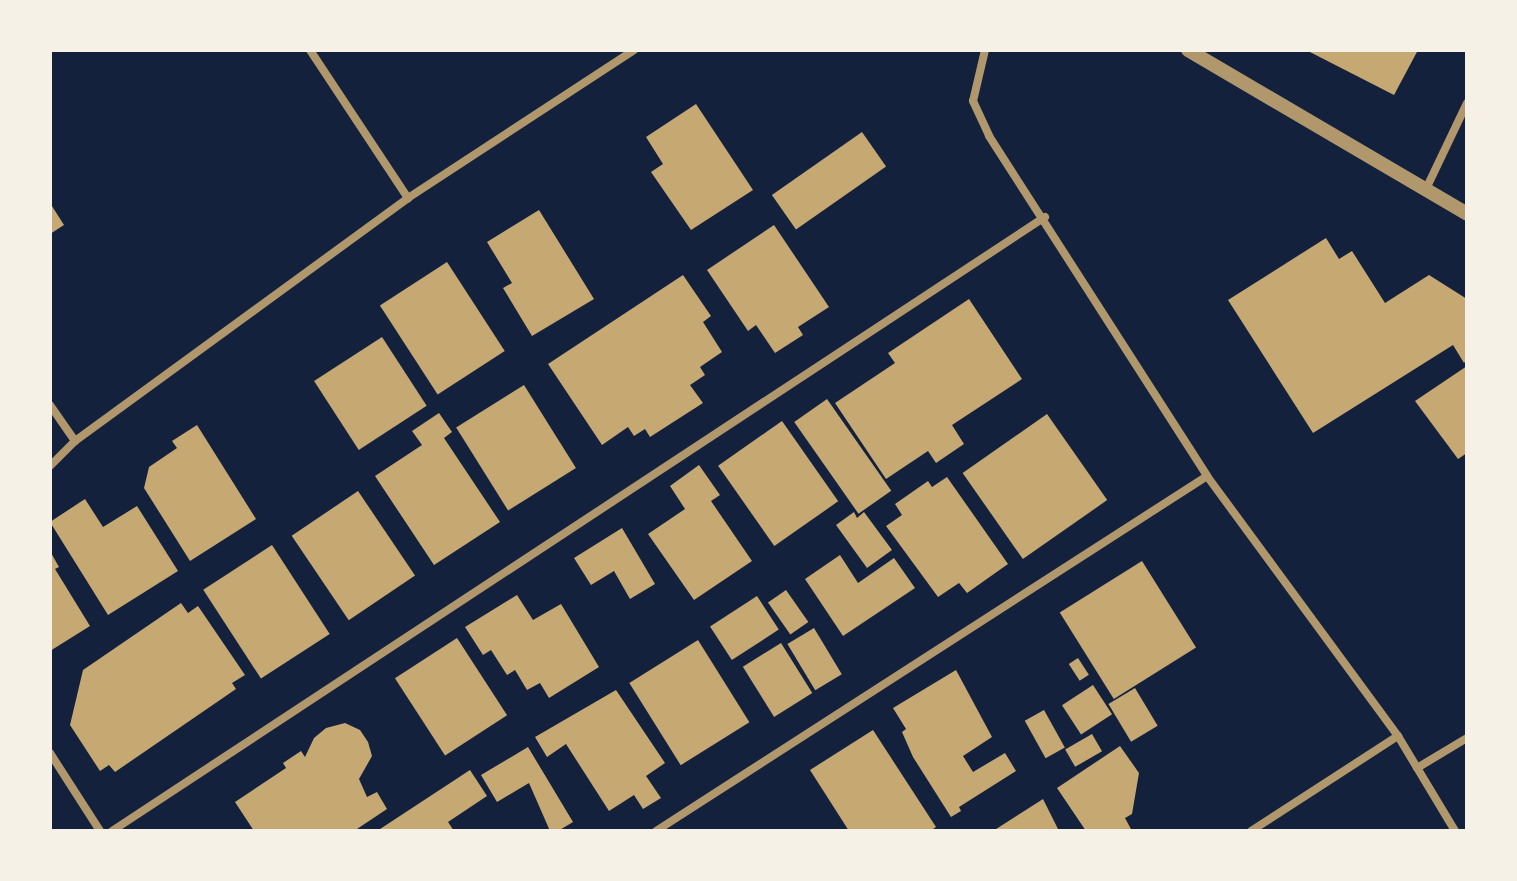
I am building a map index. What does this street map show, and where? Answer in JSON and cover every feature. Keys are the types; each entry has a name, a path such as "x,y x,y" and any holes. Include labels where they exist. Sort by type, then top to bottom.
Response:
{"street":[{"path":"310,50 408,198"},
{"path":"50,466 75,441 408,198 634,50"},
{"path":"985,50 973,101 989,136 1045,217 1207,476 1398,736 1455,831"},
{"path":"1188,50 1467,214"},
{"path":"1426,189 1467,103"},
{"path":"112,831 1045,217"},
{"path":"50,405 75,441"},
{"path":"656,831 1207,476"},
{"path":"1251,831 1398,736"},
{"path":"1417,768 1467,738"},
{"path":"50,753 100,831"}],"building":[{"path":"1306,50 1418,50 1394,95"},
{"path":"696,104 753,190 691,230 651,172 663,164 646,137"},
{"path":"862,132 886,166 796,229 772,195"},
{"path":"50,203 64,225 50,234"},
{"path":"539,210 594,299 532,336 503,288 512,283 487,242"},
{"path":"774,225 829,307 798,327 803,335 775,353 756,325 748,331 707,270"},
{"path":"1326,238 1339,259 1352,251 1385,303 1429,275 1467,299 1467,359 1464,363 1453,345 1313,433 1228,300"},
{"path":"447,262 505,351 438,394 380,306"},
{"path":"683,275 711,316 703,322 722,352 700,367 705,375 690,385 703,403 650,437 645,429 634,436 628,427 602,445 548,364"},
{"path":"969,299 1022,379 952,425 964,444 936,463 928,451 886,479 835,403 895,363 888,353"},
{"path":"382,337 427,406 359,450 314,381"},
{"path":"1467,366 1467,453 1458,459 1415,401"},
{"path":"524,385 576,468 508,511 456,427"},
{"path":"827,399 891,491 858,514 794,422"},
{"path":"439,413 452,432 444,438 500,522 434,565 375,476 422,445 412,431"},
{"path":"1047,414 1107,500 1023,559 963,473"},
{"path":"782,421 838,501 774,546 718,466"},
{"path":"197,425 256,519 190,561 144,488 149,467 177,448 172,441"},
{"path":"699,465 720,495 711,501 752,561 694,600 648,534 685,509 670,486"},
{"path":"947,477 1008,564 967,593 959,583 938,597 886,526 902,515 895,504 928,481 932,487"},
{"path":"358,491 415,576 349,620 292,536"},
{"path":"85,499 103,527 137,506 178,571 108,615 50,522"},
{"path":"854,512 857,518 864,512 892,550 867,568 836,525"},
{"path":"622,528 655,584 630,599 614,571 591,585 574,558"},
{"path":"272,545 330,634 261,679 203,590"},
{"path":"50,551 59,567 55,569 90,626 50,651"},
{"path":"840,555 858,583 894,558 915,588 843,636 805,579"},
{"path":"1142,561 1196,648 1114,699 1060,612"},
{"path":"786,590 808,622 790,635 768,603"},
{"path":"517,595 533,620 561,604 599,667 549,698 540,683 527,690 515,670 507,675 491,650 483,655 465,627"},
{"path":"757,596 779,630 732,660 710,626"},
{"path":"181,603 188,613 198,606 245,675 232,683 236,689 115,772 109,765 100,771 70,725 83,670"},
{"path":"814,628 842,674 815,690 787,644"},
{"path":"457,638 507,715 445,755 395,678"},
{"path":"698,640 749,722 681,765 629,683"},
{"path":"781,643 812,693 774,717 743,667"},
{"path":"1078,658 1089,675 1080,681 1069,664"},
{"path":"956,670 992,737 963,756 973,772 1005,753 1016,771 959,807 961,811 951,817 913,757 902,732 906,729 893,708"},
{"path":"1093,685 1112,714 1081,735 1062,705"},
{"path":"1135,688 1158,726 1131,742 1108,704"},
{"path":"616,690 665,763 646,776 661,798 643,809 634,795 609,811 566,744 547,757 535,737"},
{"path":"1044,710 1065,748 1046,758 1025,721"},
{"path":"345,723 360,730 368,742 372,756 359,779 367,797 377,792 387,809 354,831 254,831 235,802 286,768 283,763 301,751 305,757 314,738 326,728"},
{"path":"873,730 936,827 930,831 849,831 810,770"},
{"path":"1092,734 1102,751 1075,767 1065,750"},
{"path":"1120,746 1139,773 1132,814 1125,818 1132,831 1086,831 1057,788"},
{"path":"528,747 573,822 558,831 550,831 529,783 497,802 481,775"},
{"path":"470,770 487,796 448,822 454,831 377,831"},
{"path":"1043,799 1059,831 993,831"}]}
